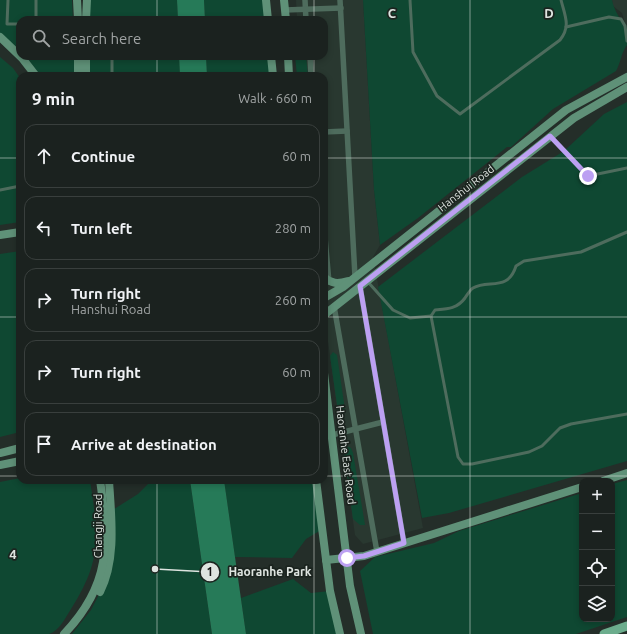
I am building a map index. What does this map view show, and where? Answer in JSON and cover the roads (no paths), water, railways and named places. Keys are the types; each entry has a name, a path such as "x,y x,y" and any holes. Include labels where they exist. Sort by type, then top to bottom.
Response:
{"main road":[{"path":"76,0 78,16"},
{"path":"86,16 87,0"},
{"path":"266,0 268,16"},
{"path":"284,0 286,16"},
{"path":"0,37 16,52"},
{"path":"24,60 33,72"},
{"path":"78,60 78,72"},
{"path":"86,60 86,72"},
{"path":"271,60 273,72"},
{"path":"288,60 289,72"},
{"name":"Hanshui Road","path":"328,295 353,279 566,110 627,77"},
{"name":"Hanshui Road","path":"328,311 550,136 574,118 627,87"},
{"path":"0,235 16,233"},
{"path":"328,280 339,283 353,279"},
{"name":"Haoranhe East Road","path":"328,404 350,586 361,634"},
{"path":"0,453 16,449"},
{"path":"0,465 16,462"},
{"path":"611,478 627,473"},
{"name":"Changji Road","path":"64,634 89,604 99,583 104,557 105,537 100,484"},
{"name":"Changji Road","path":"72,634 91,610 105,583 110,556 111,534 109,484"},
{"path":"316,484 330,591 340,634"},
{"path":"326,560 364,556 579,488"},
{"path":"604,634 627,626"}],"street":[{"path":"305,0 306,16"},
{"path":"340,0 353,279"},
{"path":"285,10 341,8"},
{"path":"310,60 311,72"},
{"path":"328,132 347,131"},
{"path":"360,286 404,543"},
{"path":"334,306 377,552"},
{"path":"332,435 383,422"}],"lane":[{"path":"8,0 7,24 16,24"},
{"path":"36,0 36,16"},
{"path":"410,0 413,52 437,96 460,114 560,40 566,32 561,0"},
{"path":"566,27 609,17 621,19 625,26 627,41"},
{"path":"112,60 112,72"},
{"path":"550,136 588,176 627,168"},
{"path":"0,190 16,187"},
{"path":"627,232 581,252 524,262 516,266 514,274 506,281 472,288 460,304 453,308 435,310 431,316 458,457 464,464 472,464 529,452 542,446 560,428 571,424 627,414"},
{"path":"367,280 393,310 410,318 431,316"}],"place":[{"name":"Haoranhe Park","path":"155,569"}]}
